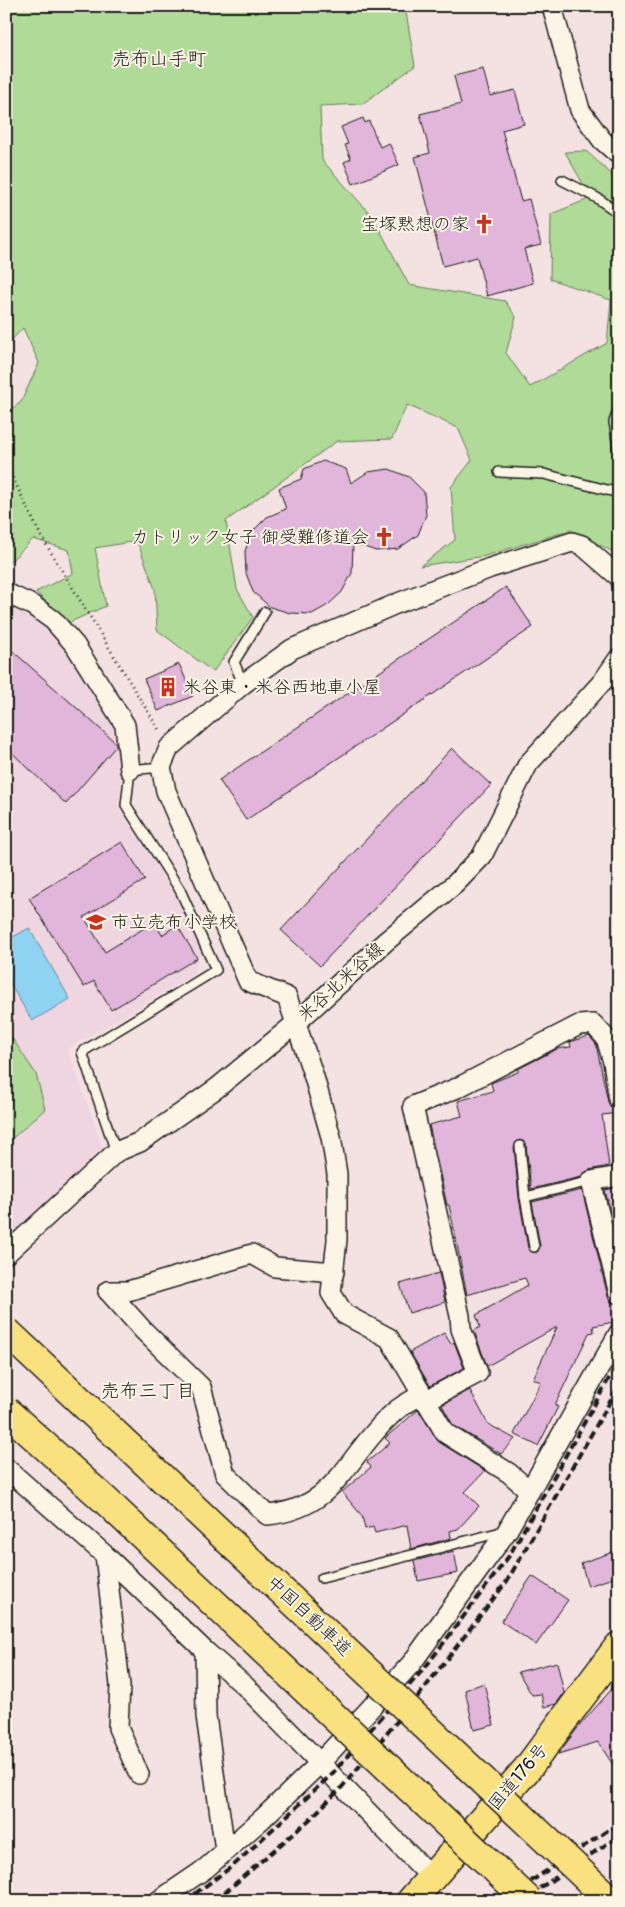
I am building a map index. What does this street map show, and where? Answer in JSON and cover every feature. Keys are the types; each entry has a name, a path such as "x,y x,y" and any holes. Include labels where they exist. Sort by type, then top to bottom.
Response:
{"highway":[{"name":"中国自動車道","path":"6,1331 611,1901"},
{"path":"6,1411 104,1500 529,1901"},
{"name":"国道176号","path":"411,1901 527,1769 619,1646"}],"street":[{"path":"552,6 580,110 602,140 619,155"},
{"path":"530,1491 509,1473 445,1433 389,1338 344,1314 331,1293 337,1240 337,1174 331,1137 296,1023 287,997 248,981 166,790 161,767 169,748 242,684 292,649 398,603 490,568 572,542 582,546 619,577"},
{"path":"6,593 32,605 53,620 75,644 125,725 130,770"},
{"name":"米谷北米谷線","path":"6,1254 116,1152 140,1142 209,1093 296,1023 385,942 455,884 482,856 528,764 603,681 619,658"},
{"path":"334,1272 275,1267 252,1254 128,1291 108,1291 201,1387 225,1474 266,1515 288,1513 314,1501 342,1476 369,1439 390,1415 478,1373 461,1328 460,1316 413,1106 466,1084 579,1024 593,1024 606,1038 613,1062 619,1100"},
{"path":"619,1176 591,1181 619,1294"},
{"path":"158,1901 205,1869 320,1763 411,1664 507,1531 619,1333"},
{"path":"6,1468 104,1555 205,1651 245,1686 431,1877"},
{"path":"104,1555 120,1685 118,1728 139,1774"},
{"path":"205,1651 206,1716 225,1850"}],"lane":[{"path":"562,180 597,198 619,213"},
{"path":"619,408 614,422 619,452"},
{"path":"499,472 544,474 619,493"},
{"path":"242,684 234,662 265,612"},
{"path":"116,1152 82,1052 216,970 180,890 126,805 130,770 161,767"},
{"path":"520,1146 525,1197 534,1247"},
{"path":"525,1197 591,1181"},
{"path":"322,1578 507,1531"}],"path":[{"path":"6,464 41,536 169,748"}],"shaded area":[{"name":"市立売布小学校","path":"6,603 46,624 69,649 120,727 124,747 118,806 172,891 201,953 193,975 68,1049 103,1148 6,1240"}],"green space":[{"path":"6,6 405,6 415,66 362,104 320,106 322,160 373,217 409,285 505,301 516,317 506,353 530,387 607,343 611,300 550,279 551,214 591,198 565,152 586,151 619,181 619,555 571,530 485,556 420,566 455,540 451,487 472,460 458,428 407,405 392,439 337,441 226,521 237,589 253,617 213,672 157,630 155,589 137,541 95,548 106,606 68,623 36,592 73,573 69,550 33,539 6,566 6,413 21,402 39,363 23,328 6,346"},
{"path":"6,1029 36,1074 45,1109 6,1144"}],"water":[{"path":"29,928 70,999 32,1021 6,977 6,941"}],"building":[{"name":"宝塚黙想の家","path":"483,69 490,96 515,90 524,124 502,130 521,201 529,199 541,245 524,249 533,283 487,296 477,257 443,266 415,157 430,153 420,114 461,104 454,76"},
{"path":"363,118 365,123 369,121 380,147 389,143 399,165 353,184 344,162 351,159 345,145 348,144 341,127"},
{"name":"カトリック女子 御受難修道会","path":"323,461 346,469 351,483 368,472 389,469 409,477 424,492 426,515 418,535 398,549 376,551 353,543 352,573 342,592 328,605 312,614 290,613 270,607 253,592 246,573 245,551 252,532 267,517 286,509 279,488 301,479 304,469"},
{"path":"506,587 533,627 246,820 219,780"},
{"path":"6,645 116,743 116,746 66,804 6,747"},
{"name":"米谷東・米谷西地車小屋","path":"179,664 193,696 158,711 144,679"},
{"path":"452,748 491,785 320,966 281,930"},
{"path":"122,842 145,880 84,917 105,952 154,922 162,935 177,925 197,958 111,1010 94,981 84,987 29,898"},
{"path":"589,1036 596,1044 608,1102 611,1107 619,1111 619,1113 602,1115 609,1166 589,1170 581,1177 531,1189 526,1145 523,1141 519,1140 514,1147 519,1198 528,1248 535,1253 540,1246 532,1202 582,1190 608,1297 611,1302 619,1305 619,1321 593,1326 594,1332 589,1333 555,1405 558,1407 538,1446 514,1434 541,1382 533,1379 557,1327 487,1366 474,1331 480,1327 476,1315 528,1285 525,1278 467,1295 449,1205 447,1205 429,1125 462,1116 458,1101 493,1091 491,1083 518,1072 518,1069 557,1049 571,1047 570,1042"},
{"path":"619,1187 619,1246 605,1190"},
{"path":"439,1273 445,1302 409,1313 400,1284"},
{"path":"444,1333 451,1344 454,1342 464,1368 430,1386 410,1352"},
{"path":"470,1390 488,1424 515,1439 501,1454 453,1425 442,1405"},
{"path":"418,1410 439,1442 485,1471 465,1492 479,1506 458,1529 450,1531 451,1538 411,1549 407,1525 375,1533 373,1527 365,1529 362,1516 342,1492 371,1467 367,1462 390,1443 385,1438"},
{"path":"619,1550 619,1576 588,1586 581,1563"},
{"path":"454,1551 458,1573 418,1581 414,1561"},
{"path":"532,1576 568,1600 536,1645 501,1621"},
{"path":"557,1662 564,1693 556,1704 544,1707 541,1694 532,1695 518,1672"},
{"path":"619,1681 619,1774 598,1742 558,1754 580,1725"},
{"path":"484,1683 494,1725 474,1730 465,1690"}],"railway":[{"path":"185,1901 234,1865 331,1775 427,1665 509,1556 619,1361"},
{"path":"215,1901 309,1820 342,1787 420,1694 507,1581 619,1386"},
{"path":"501,1901 619,1823"},
{"path":"520,1901 619,1836"}],"place":[{"name":"宝塚黙想の家","path":"484,224"},
{"name":"カトリック女子 御受難修道会","path":"384,537"},
{"name":"米谷東・米谷西地車小屋","path":"168,687"},
{"name":"市立売布小学校","path":"96,922"}],"district":[{"name":"売布山手町","path":"159,59"},
{"name":"売布三丁目","path":"148,1391"}]}
